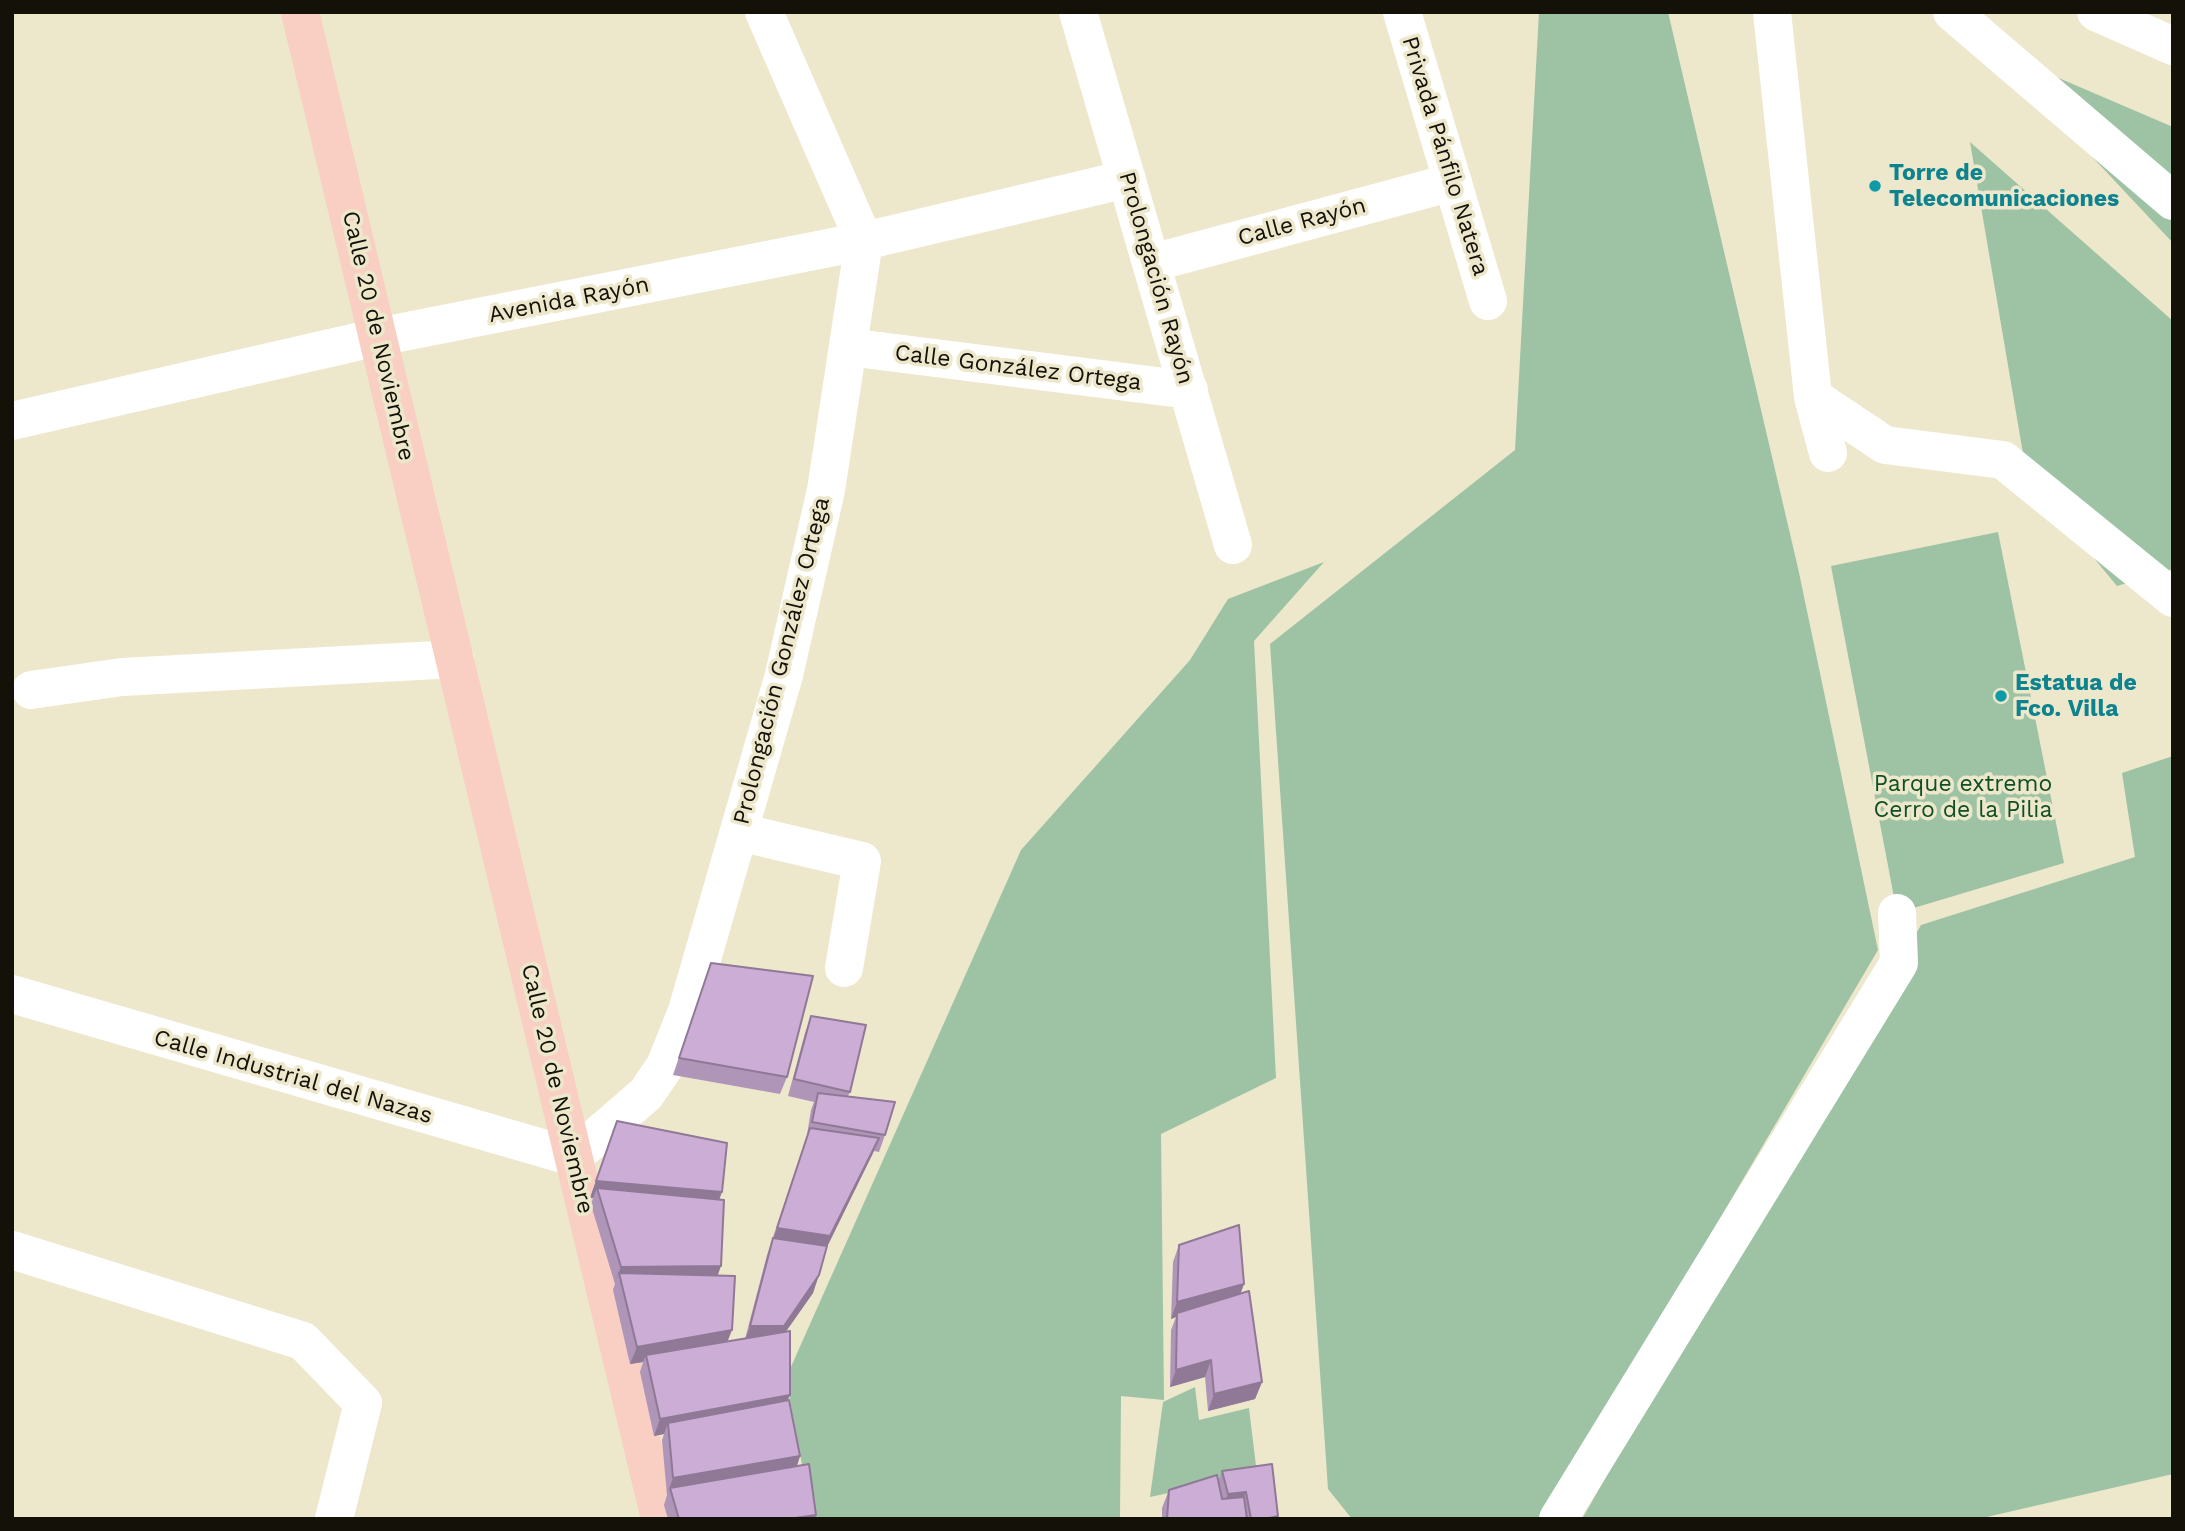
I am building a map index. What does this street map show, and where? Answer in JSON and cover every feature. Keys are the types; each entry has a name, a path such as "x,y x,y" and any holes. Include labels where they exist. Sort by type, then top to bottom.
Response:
{"main road":[{"name":"Calle 20 de Noviembre","path":"300,12 660,1519"}],"street":[{"path":"764,12 864,241"},
{"name":"Prolongación Rayón","path":"1078,12 1233,545"},
{"name":"Privada Pánfilo Natera","path":"1402,12 1488,301"},
{"path":"1772,12 1813,397 1828,453"},
{"path":"1952,12 2173,201"},
{"path":"2096,12 2173,46"},
{"name":"Avenida Rayón","path":"12,421 378,338 864,241 1127,179"},
{"name":"Calle Rayón","path":"1152,263 1453,182"},
{"name":"Prolongación González Ortega","path":"573,1157 646,1094 665,1066 687,1011 784,675 827,490 864,241"},
{"name":"Calle González Ortega","path":"848,347 1189,390"},
{"path":"1813,397 1885,445 2003,460 2173,598"},
{"path":"31,690 122,677 455,659"},
{"path":"739,832 862,862 844,968"},
{"path":"1558,1519 1899,963 1897,913"},
{"name":"Calle Industrial del Nazas","path":"12,995 573,1157"},
{"path":"12,1250 303,1341 363,1403 334,1519"}],"green space":[{"path":"1539,12 1668,12 1798,568 1878,950 1543,1519 1352,1519 1328,1489 1270,644 1515,450"},
{"path":"1991,49 2173,127 2173,243"},
{"path":"1970,142 2173,321 2173,569 2117,586 2027,477"},
{"name":"Parque extremo Cerro de la Pilia","path":"1998,532 2064,863 1897,913 1831,566"},
{"path":"1324,562 1254,641 1276,1078 1161,1134 1164,1400 1121,1396 1120,1519 812,1519 786,1378 1021,850 1190,660 1228,599"},
{"path":"2173,756 2173,1474 1978,1519 1582,1519 1921,925 2135,857 2122,773"},
{"path":"1195,1387 1199,1420 1249,1408 1257,1474 1150,1497 1163,1402"}],"building":[{"path":"711,963 813,976 787,1077 679,1058"},
{"path":"811,1016 866,1025 850,1092 794,1079"},
{"path":"818,1093 895,1102 885,1135 812,1122"},
{"path":"617,1121 727,1143 722,1192 596,1181"},
{"path":"810,1128 879,1138 830,1236 777,1228"},
{"path":"597,1188 724,1200 721,1266 621,1267"},
{"path":"1239,1225 1244,1284 1177,1302 1179,1245"},
{"path":"773,1238 827,1246 819,1275 784,1326 750,1326"},
{"path":"619,1273 735,1276 732,1330 637,1347"},
{"path":"1249,1291 1262,1382 1214,1394 1211,1360 1176,1370 1177,1313"},
{"path":"790,1331 790,1395 660,1419 646,1355"},
{"path":"789,1400 800,1456 673,1478 668,1423"},
{"path":"809,1464 816,1515 788,1519 679,1519 670,1488"},
{"path":"1272,1464 1278,1516 1251,1519 1246,1492 1228,1494 1222,1471"},
{"path":"1217,1475 1222,1499 1244,1497 1247,1519 1167,1519 1169,1490"}],"place":[{"name":"Torre de Telecomunicaciones","path":"1875,186"},
{"name":"Estatua de Fco. Villa","path":"2001,696"}]}
